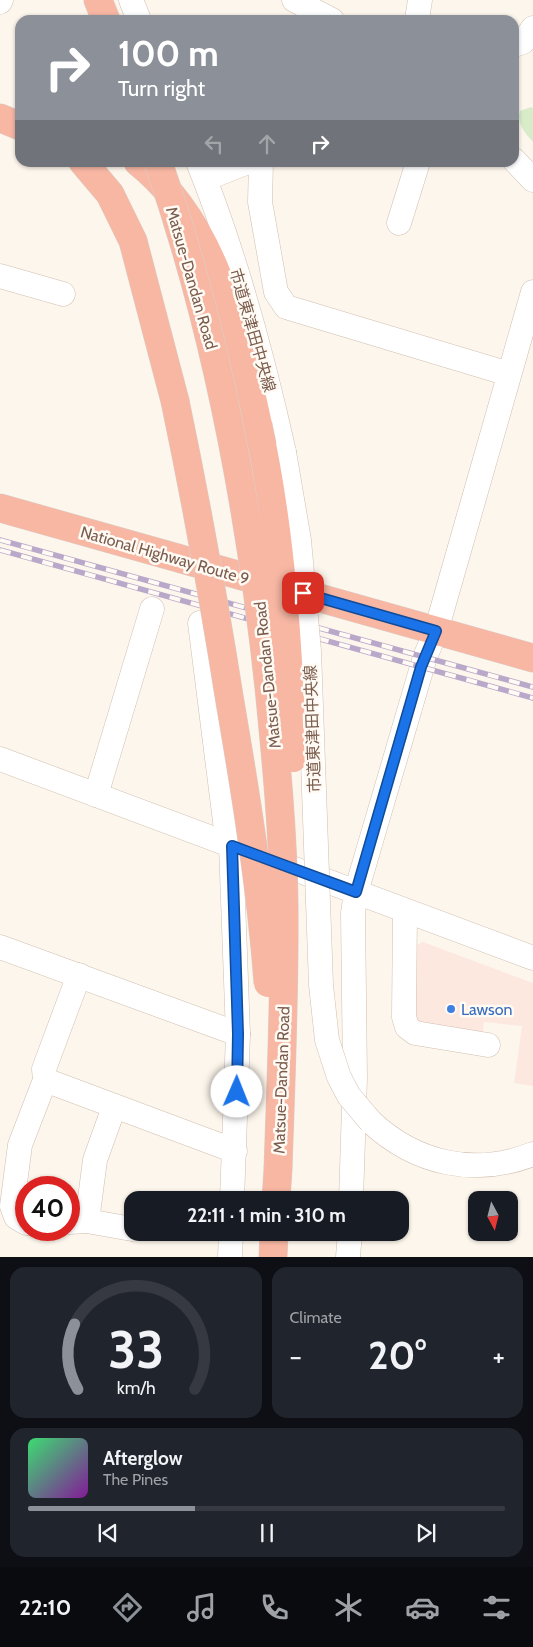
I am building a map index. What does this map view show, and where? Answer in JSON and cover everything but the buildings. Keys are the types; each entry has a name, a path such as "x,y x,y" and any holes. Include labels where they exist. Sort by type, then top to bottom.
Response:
{"highway":[{"path":"98,0 104,15"},
{"path":"0,110 15,112"},
{"path":"0,118 15,124"},
{"path":"87,167 110,194 133,241 175,401 194,493 220,642 256,874 266,962 278,1169"},
{"path":"144,167 160,182 180,206 196,230 210,257 239,342 258,425 285,598 293,767 280,796"},
{"name":"Matsue-Dandan Road","path":"160,167 192,274 218,373 238,463 253,557 280,796 284,901 283,1035 277,1191"},
{"name":"National Highway Route 9","path":"0,508 533,658"},
{"path":"273,1257 274,1241"}],"street":[{"path":"131,0 137,15"},
{"path":"294,0 318,15"},
{"path":"418,15 420,0"},
{"path":"519,44 524,42 533,28"},
{"path":"519,165 533,180"},
{"path":"201,171 222,167"},
{"path":"261,167 262,211 276,292 286,307 509,374"},
{"path":"399,223 416,167"},
{"name":"市道東津田中央線","path":"201,171 250,314 284,452 299,540 309,651 321,985 327,1040 339,1078 350,1096 371,1122 400,1145 422,1156 446,1163 475,1166 504,1163 533,1154"},
{"path":"0,276 63,294"},
{"path":"351,1191 355,1077 353,913 356,892 421,667 436,631 533,292"},
{"path":"96,795 152,610"},
{"path":"200,623 230,845 238,1034 233,1191"},
{"path":"0,759 533,958"},
{"path":"405,911 404,1017 407,1027 415,1033 488,1045"},
{"path":"0,948 238,1034"},
{"path":"16,1176 20,1145 45,1080 44,1069 79,975"},
{"path":"45,1080 235,1151"},
{"path":"80,1214 95,1160 114,1107"},
{"path":"15,1183 12,1206 15,1214"},
{"path":"80,1221 124,1228"},
{"path":"230,1257 231,1241"},
{"path":"348,1257 349,1241"}],"shaded area":[{"path":"423,942 533,983 533,1086 514,1083 522,1026 484,1022 483,1031 477,1035 419,1026 412,1017 412,947"}],"green space":[{"path":"533,108 533,142 520,124 519,116 520,111"}],"railway":[{"path":"0,540 533,687"},
{"path":"0,550 533,698"}],"place":[{"name":"Lawson","path":"451,1009"}],"route":[{"path":"237,1092 238,1034 232,846 356,892 421,667 436,631 303,593"}]}
